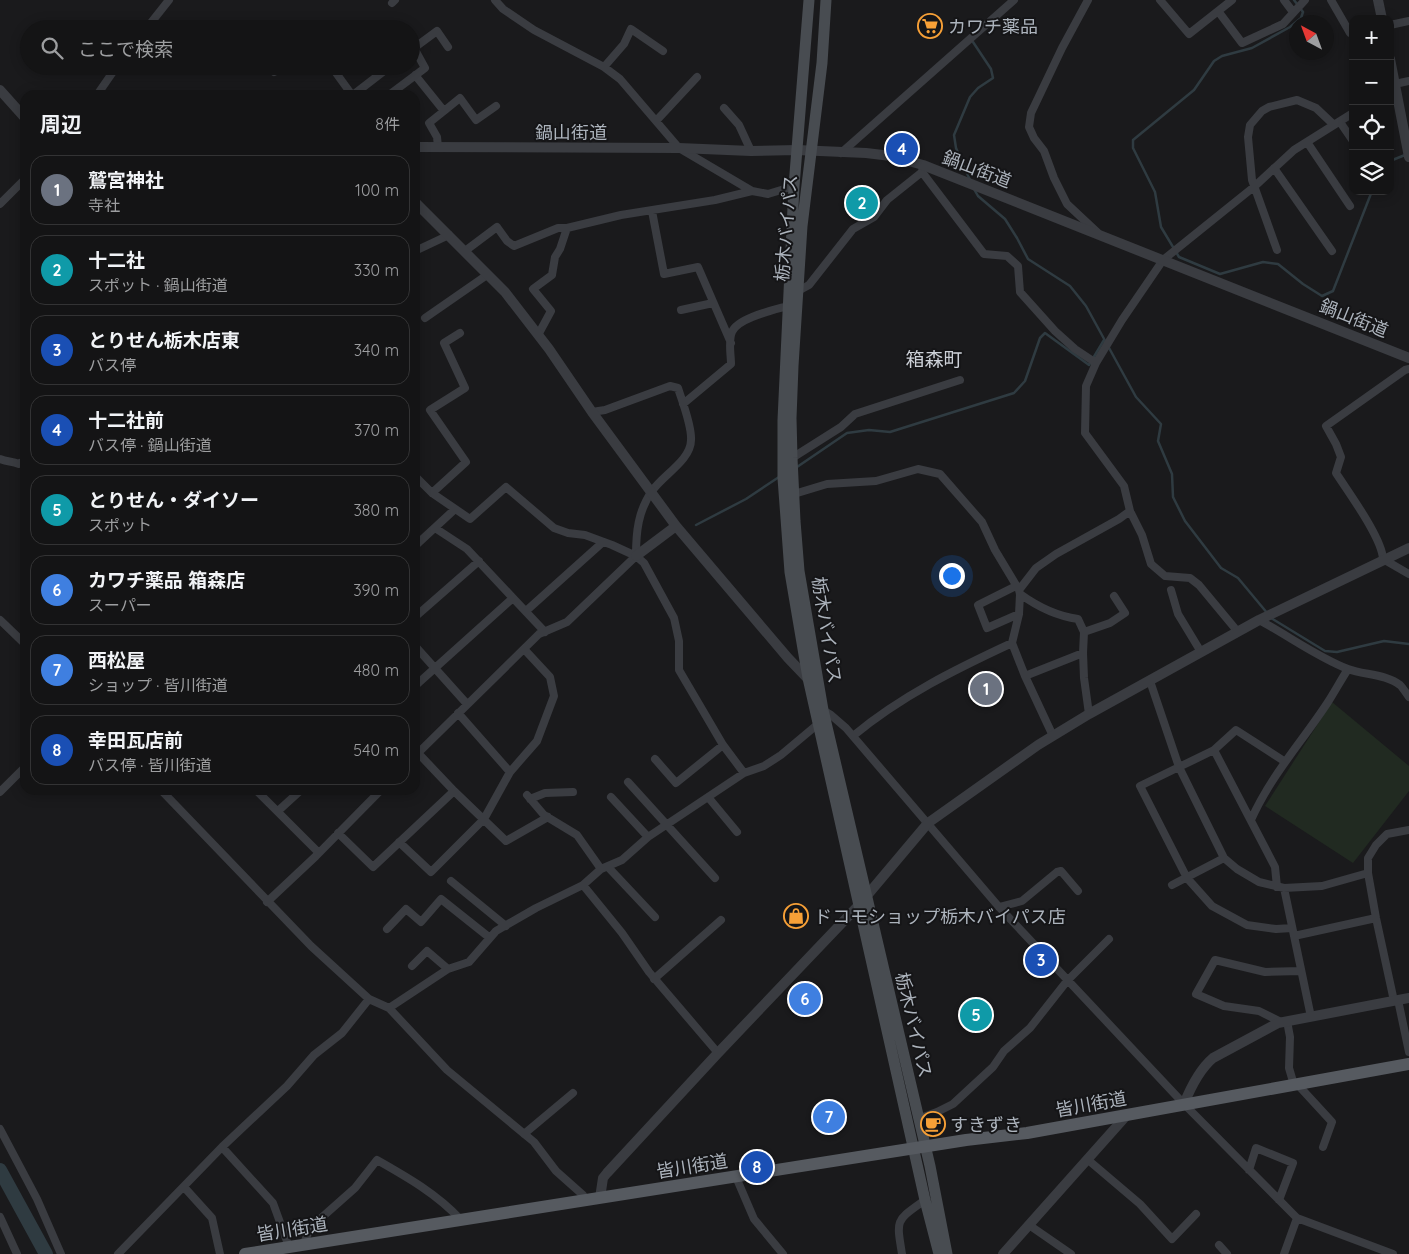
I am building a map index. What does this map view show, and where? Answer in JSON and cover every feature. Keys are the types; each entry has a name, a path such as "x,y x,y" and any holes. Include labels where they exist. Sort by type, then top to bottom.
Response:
{"main road":[{"name":"栃木バイパス","path":"808,0 794,186 783,420 783,478 790,572 808,678 818,707 919,1148 948,1254"},
{"name":"栃木バイパス","path":"826,0 822,63 802,226 792,400 792,458 799,571 819,692 818,724 918,1119 919,1148 925,1200 939,1254"},
{"name":"皆川街道","path":"245,1254 919,1148 1027,1133 1409,1064"}],"street":[{"path":"153,20 169,0"},
{"path":"495,0 503,9 534,30 604,67 620,79 679,148 752,191 768,194 794,186"},
{"path":"841,153 1014,0"},
{"path":"1088,0 1062,48 1032,113 1029,127 1034,138 1044,151 1054,178 1068,204 1100,234"},
{"path":"1160,0 1189,34 1227,2"},
{"path":"1284,0 1294,12"},
{"path":"1218,11 1242,43 1283,24 1304,0"},
{"path":"1331,0 1349,31"},
{"path":"1378,0 1381,15"},
{"path":"1394,24 1409,21"},
{"path":"604,67 624,44 631,29 663,52"},
{"path":"420,44 437,31 448,47"},
{"path":"420,59 425,68 420,72"},
{"path":"100,90 111,75"},
{"path":"337,75 348,90"},
{"path":"359,90 379,75"},
{"path":"396,90 415,75 444,111"},
{"path":"656,121 697,76"},
{"path":"1394,85 1409,81"},
{"path":"0,90 20,112"},
{"path":"1394,90 1409,158"},
{"path":"438,147 437,137 428,123 460,98 476,120 496,106"},
{"path":"1277,250 1252,180 1248,137 1250,125 1262,111 1269,107 1297,100 1316,108 1337,124 1349,137"},
{"path":"724,108 739,124 752,151"},
{"path":"1238,632 1199,585 1190,578 1165,576 1150,564 1142,535 1130,511 1124,486 1085,433 1086,386 1096,363 1122,320 1163,260 1255,186 1294,150 1349,116"},
{"path":"1307,142 1350,206"},
{"name":"鍋山街道","path":"420,147 797,150 891,156 1100,234 1409,358"},
{"path":"798,291 809,285 853,229 874,217 887,200 922,168 984,254 1007,256 1018,266 1020,292 1055,331 1075,349 1096,363"},
{"path":"1274,168 1332,250"},
{"path":"0,204 20,184"},
{"path":"465,251 497,227 507,241 514,246 558,228 567,228 621,215 715,200 752,191"},
{"path":"420,207 505,292 676,526 819,692"},
{"path":"652,211 664,274 698,267 731,343"},
{"path":"538,335 551,311 533,289 552,275 555,257 560,249 567,228"},
{"path":"420,249 449,235"},
{"path":"425,318 487,275"},
{"path":"681,310 713,303"},
{"path":"683,404 731,364 731,334 733,329 757,315 788,306"},
{"path":"432,493 466,462 430,410 465,388 444,343 460,333"},
{"path":"1383,560 1382,551 1358,507 1336,473 1341,457 1326,426 1409,369"},
{"path":"792,458 841,427 855,414 960,380"},
{"path":"592,412 606,410 670,386 678,388 683,404 692,440 683,460 652,491 642,510 637,524 636,556"},
{"path":"0,459 6,462 14,461 20,463"},
{"path":"794,494 827,484 876,481 918,469 940,474 982,522 995,550 1018,590 1047,610 1062,616 1078,619 1084,632 1084,678 1089,714"},
{"path":"420,481 432,493 470,519 506,487 554,528 604,542 636,556 644,563 674,618 679,641 678,670 723,745 744,773"},
{"path":"420,542 456,509"},
{"path":"1019,614 987,628 978,605 1018,590 1036,568 1056,554 1130,511"},
{"path":"420,750 539,634 567,622 636,556 676,526"},
{"path":"435,528 467,549 545,632"},
{"path":"526,611 604,542"},
{"path":"600,1198 603,1178 607,1173 863,901 928,823 1053,736 1089,714 1259,620 1409,548"},
{"path":"1383,560 1409,574"},
{"path":"420,613 479,561"},
{"path":"1018,590 1019,614 1012,643 1053,736"},
{"path":"1171,590 1178,614 1201,652"},
{"path":"1084,632 1110,623 1125,613 1114,596"},
{"path":"420,682 513,598"},
{"path":"0,620 20,639"},
{"path":"1259,620 1288,635 1312,651 1348,668 1386,678 1400,685 1409,697"},
{"path":"853,736 911,694 968,663 1012,643"},
{"path":"399,842 431,872 484,819 510,772 537,741 554,696 550,677 524,649"},
{"path":"420,652 467,704"},
{"path":"1025,676 1083,653"},
{"path":"1250,820 1258,803 1284,761 1328,702 1348,668"},
{"path":"1150,681 1179,767 1224,858 1236,869 1259,882 1280,887 1322,886 1368,873"},
{"path":"818,707 839,721 853,736 999,906 1184,1104 1278,1200 1297,1218 1393,1254"},
{"path":"458,713 510,772"},
{"path":"389,1008 448,969 469,962 496,931 536,908 583,886 604,868 622,860 648,837 744,773 764,766 781,755 818,724"},
{"path":"1284,761 1236,730 1214,750 1140,786 1187,878 1212,906 1247,924 1293,932 1376,918"},
{"path":"655,759 676,783 723,745"},
{"path":"1214,750 1275,867 1293,932 1311,1017"},
{"path":"420,758 506,841 548,817"},
{"path":"0,792 20,772"},
{"path":"628,782 714,878"},
{"path":"338,833 373,867 454,791"},
{"path":"573,792 545,793 528,797 548,817 577,835 604,868 655,917"},
{"path":"166,795 311,946 369,999 389,1008 447,1070 534,1142 556,1171 583,1195 584,1200"},
{"path":"261,795 319,853"},
{"path":"278,811 296,795"},
{"path":"267,902 319,853 375,795"},
{"path":"611,797 648,837"},
{"path":"708,797 737,832"},
{"path":"1409,830 1387,834 1376,845 1368,858 1368,873 1376,918 1409,1052"},
{"path":"1172,885 1224,858"},
{"path":"999,906 1022,901 1057,872 1061,871 1078,891"},
{"path":"451,881 506,926"},
{"path":"583,886 622,933 654,979 718,1053"},
{"path":"388,929 406,910 421,922 441,899 490,938"},
{"path":"654,979 721,920"},
{"path":"918,1119 952,1104 972,1088 994,1067 1004,1051 1030,1028 1067,980 1109,939"},
{"path":"412,966 427,951 448,969"},
{"path":"1301,971 1264,972 1215,960 1196,994 1224,1006 1259,1011 1284,1022 1290,1037 1289,1068 1296,1085 1332,1122 1323,1147"},
{"path":"1184,1104 1208,1062 1284,1022 1409,998"},
{"path":"118,1254 222,1147 287,1086 314,1055 342,1033 369,999"},
{"path":"524,1134 572,1093"},
{"path":"1003,1254 1126,1116"},
{"path":"0,1129 37,1199 61,1254"},
{"path":"222,1147 273,1203 289,1247"},
{"path":"1249,1170 1256,1148 1293,1163 1278,1200"},
{"path":"1087,1158 1140,1204 1172,1239 1196,1214"},
{"path":"303,1245 311,1227 355,1188 377,1160 415,1181 452,1210 461,1220"},
{"path":"736,1177 754,1219 783,1254"},
{"path":"184,1187 212,1218 220,1254"},
{"path":"902,1254 898,1229 901,1217 925,1200"},
{"path":"0,1217 17,1254"},
{"path":"1284,1254 1297,1218"},
{"path":"1029,1225 1071,1254"},
{"path":"1218,1245 1227,1254"}],"shaded area":[{"path":"1332,702 1409,766 1409,791 1353,863 1265,806"}],"waterway":[{"path":"1294,0 1303,12 1301,18 1290,27 1252,48 1222,56 1214,61 1194,90 1133,140 1133,148 1155,192 1161,227 1179,257 1220,274 1263,262 1278,264 1322,296 1333,291 1370,195"},
{"path":"970,180 956,148 954,135 970,97 978,88 993,78 991,69 973,42"},
{"path":"1394,159 1405,155"},
{"path":"974,189 978,196 1005,219 1028,259 1070,286 1086,306 1136,397 1161,424 1158,441 1172,474 1173,497 1185,521 1221,568 1238,578 1268,614"},
{"path":"797,467 847,433 869,430 890,432 1014,393 1025,381 1040,338 1045,333 1089,365 1104,340"},
{"path":"696,525 746,499 779,477"},
{"path":"1271,618 1325,651 1337,652 1384,641 1409,644"},
{"path":"0,1170 46,1254"}],"place":[{"name":"カワチ薬品","path":"930,26"},
{"name":"十二社前","path":"902,149"},
{"name":"十二社","path":"862,203"},
{"name":"鷲宮神社","path":"986,689"},
{"name":"ドコモショップ栃木バイパス店","path":"796,916"},
{"name":"とりせん栃木店東","path":"1041,960"},
{"name":"カワチ薬品 箱森店","path":"805,999"},
{"name":"とりせん・ダイソー","path":"976,1015"},
{"name":"西松屋","path":"829,1117"},
{"name":"すきずき","path":"933,1124"},
{"name":"幸田瓦店前","path":"757,1167"}],"district":[{"name":"箱森町","path":"934,359"}]}
